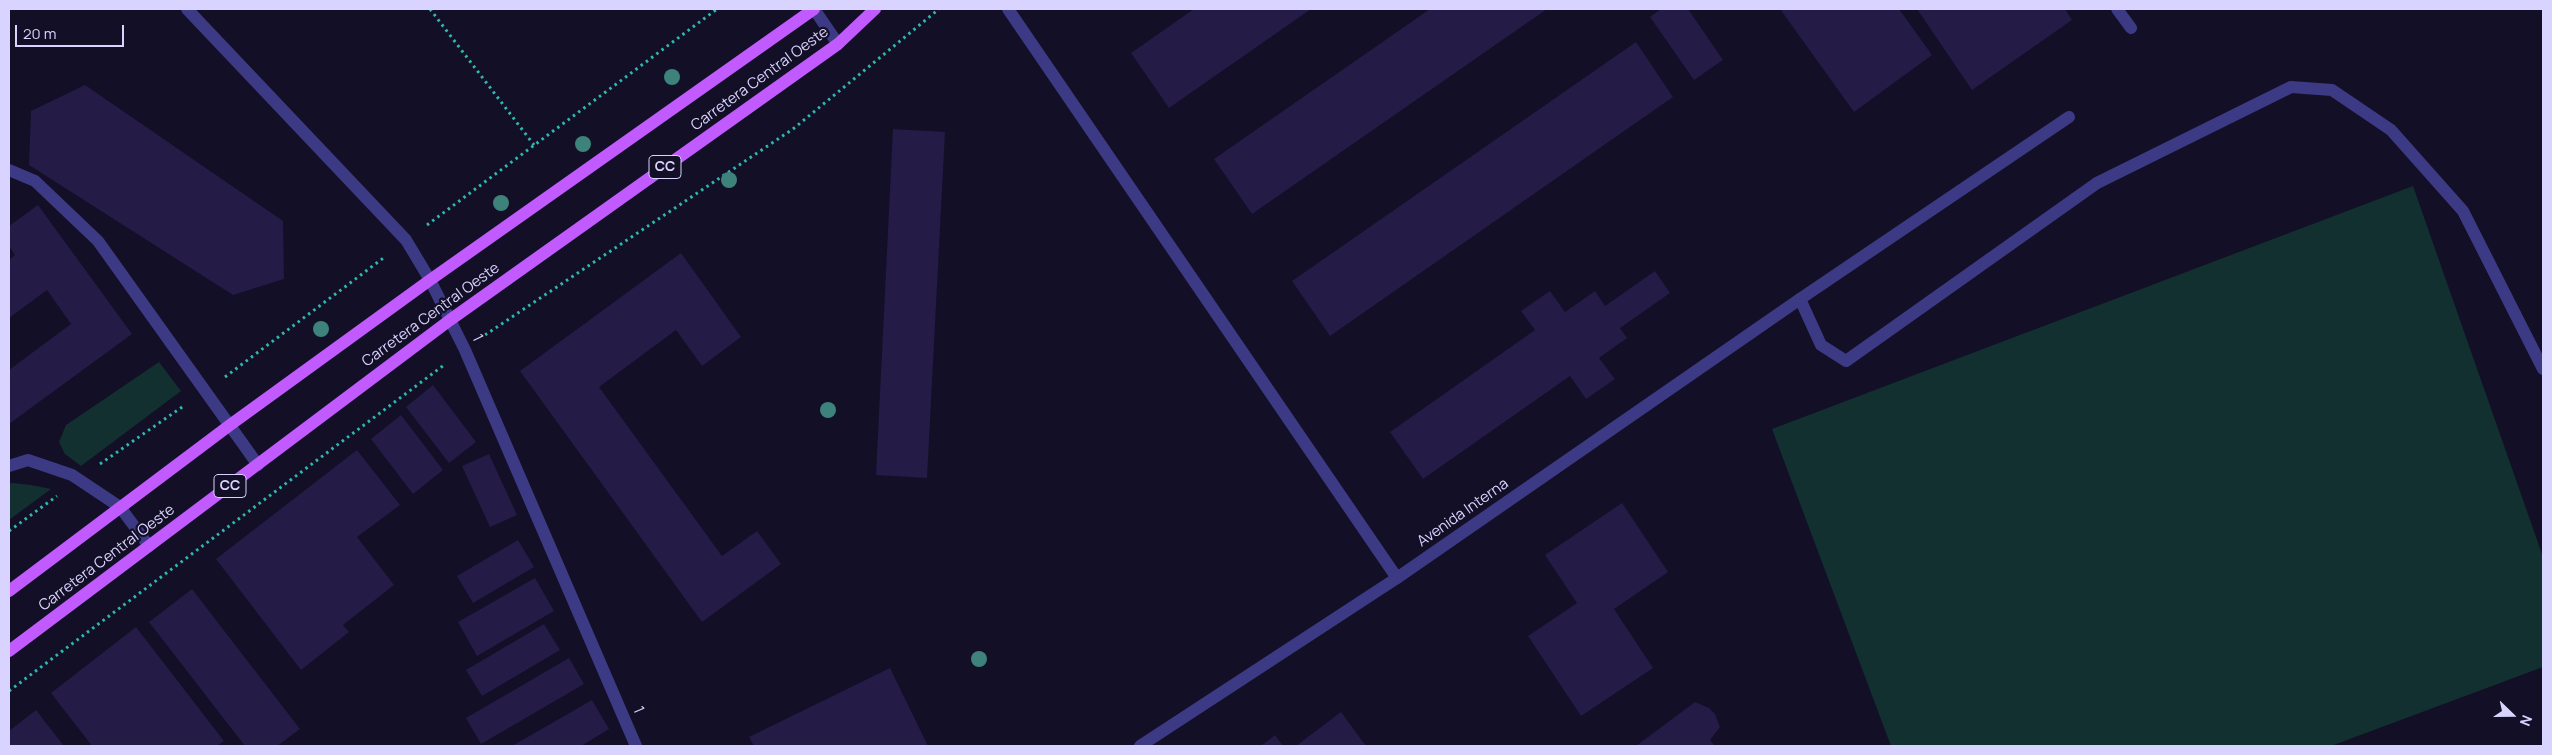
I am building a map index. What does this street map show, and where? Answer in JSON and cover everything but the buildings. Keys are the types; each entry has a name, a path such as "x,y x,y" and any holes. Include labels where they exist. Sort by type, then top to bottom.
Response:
{"main road":[{"name":"Carretera Central Oeste","path":"9,591 230,425 430,280 814,9"},
{"name":"Carretera Central Oeste","path":"9,651 450,320 838,44 875,9"}],"street":[{"name":"1","path":"187,9 406,240 430,280 450,320 636,746"},
{"path":"814,9 838,44"},
{"path":"1008,9 1397,578"},
{"path":"2117,9 2131,28"},
{"path":"1800,299 1822,345 1846,361 2097,183 2291,87 2332,90 2391,130 2462,211 2543,369"},
{"name":"Avenida Interna","path":"1140,746 1397,578 1800,299 2068,117"},
{"path":"9,170 35,181 98,241 207,390 258,465"},
{"path":"9,466 28,460 72,475 120,507 149,546"}],"path":[{"path":"430,9 534,145"},
{"path":"9,531 78,480 207,390 717,9"}],"green space":[{"path":"2413,186 2543,557 2543,667 2331,746 1891,746 1772,429"},
{"path":"159,362 181,391 81,466 65,454 59,442 66,425"},
{"path":"9,484 51,489 9,520"}]}
